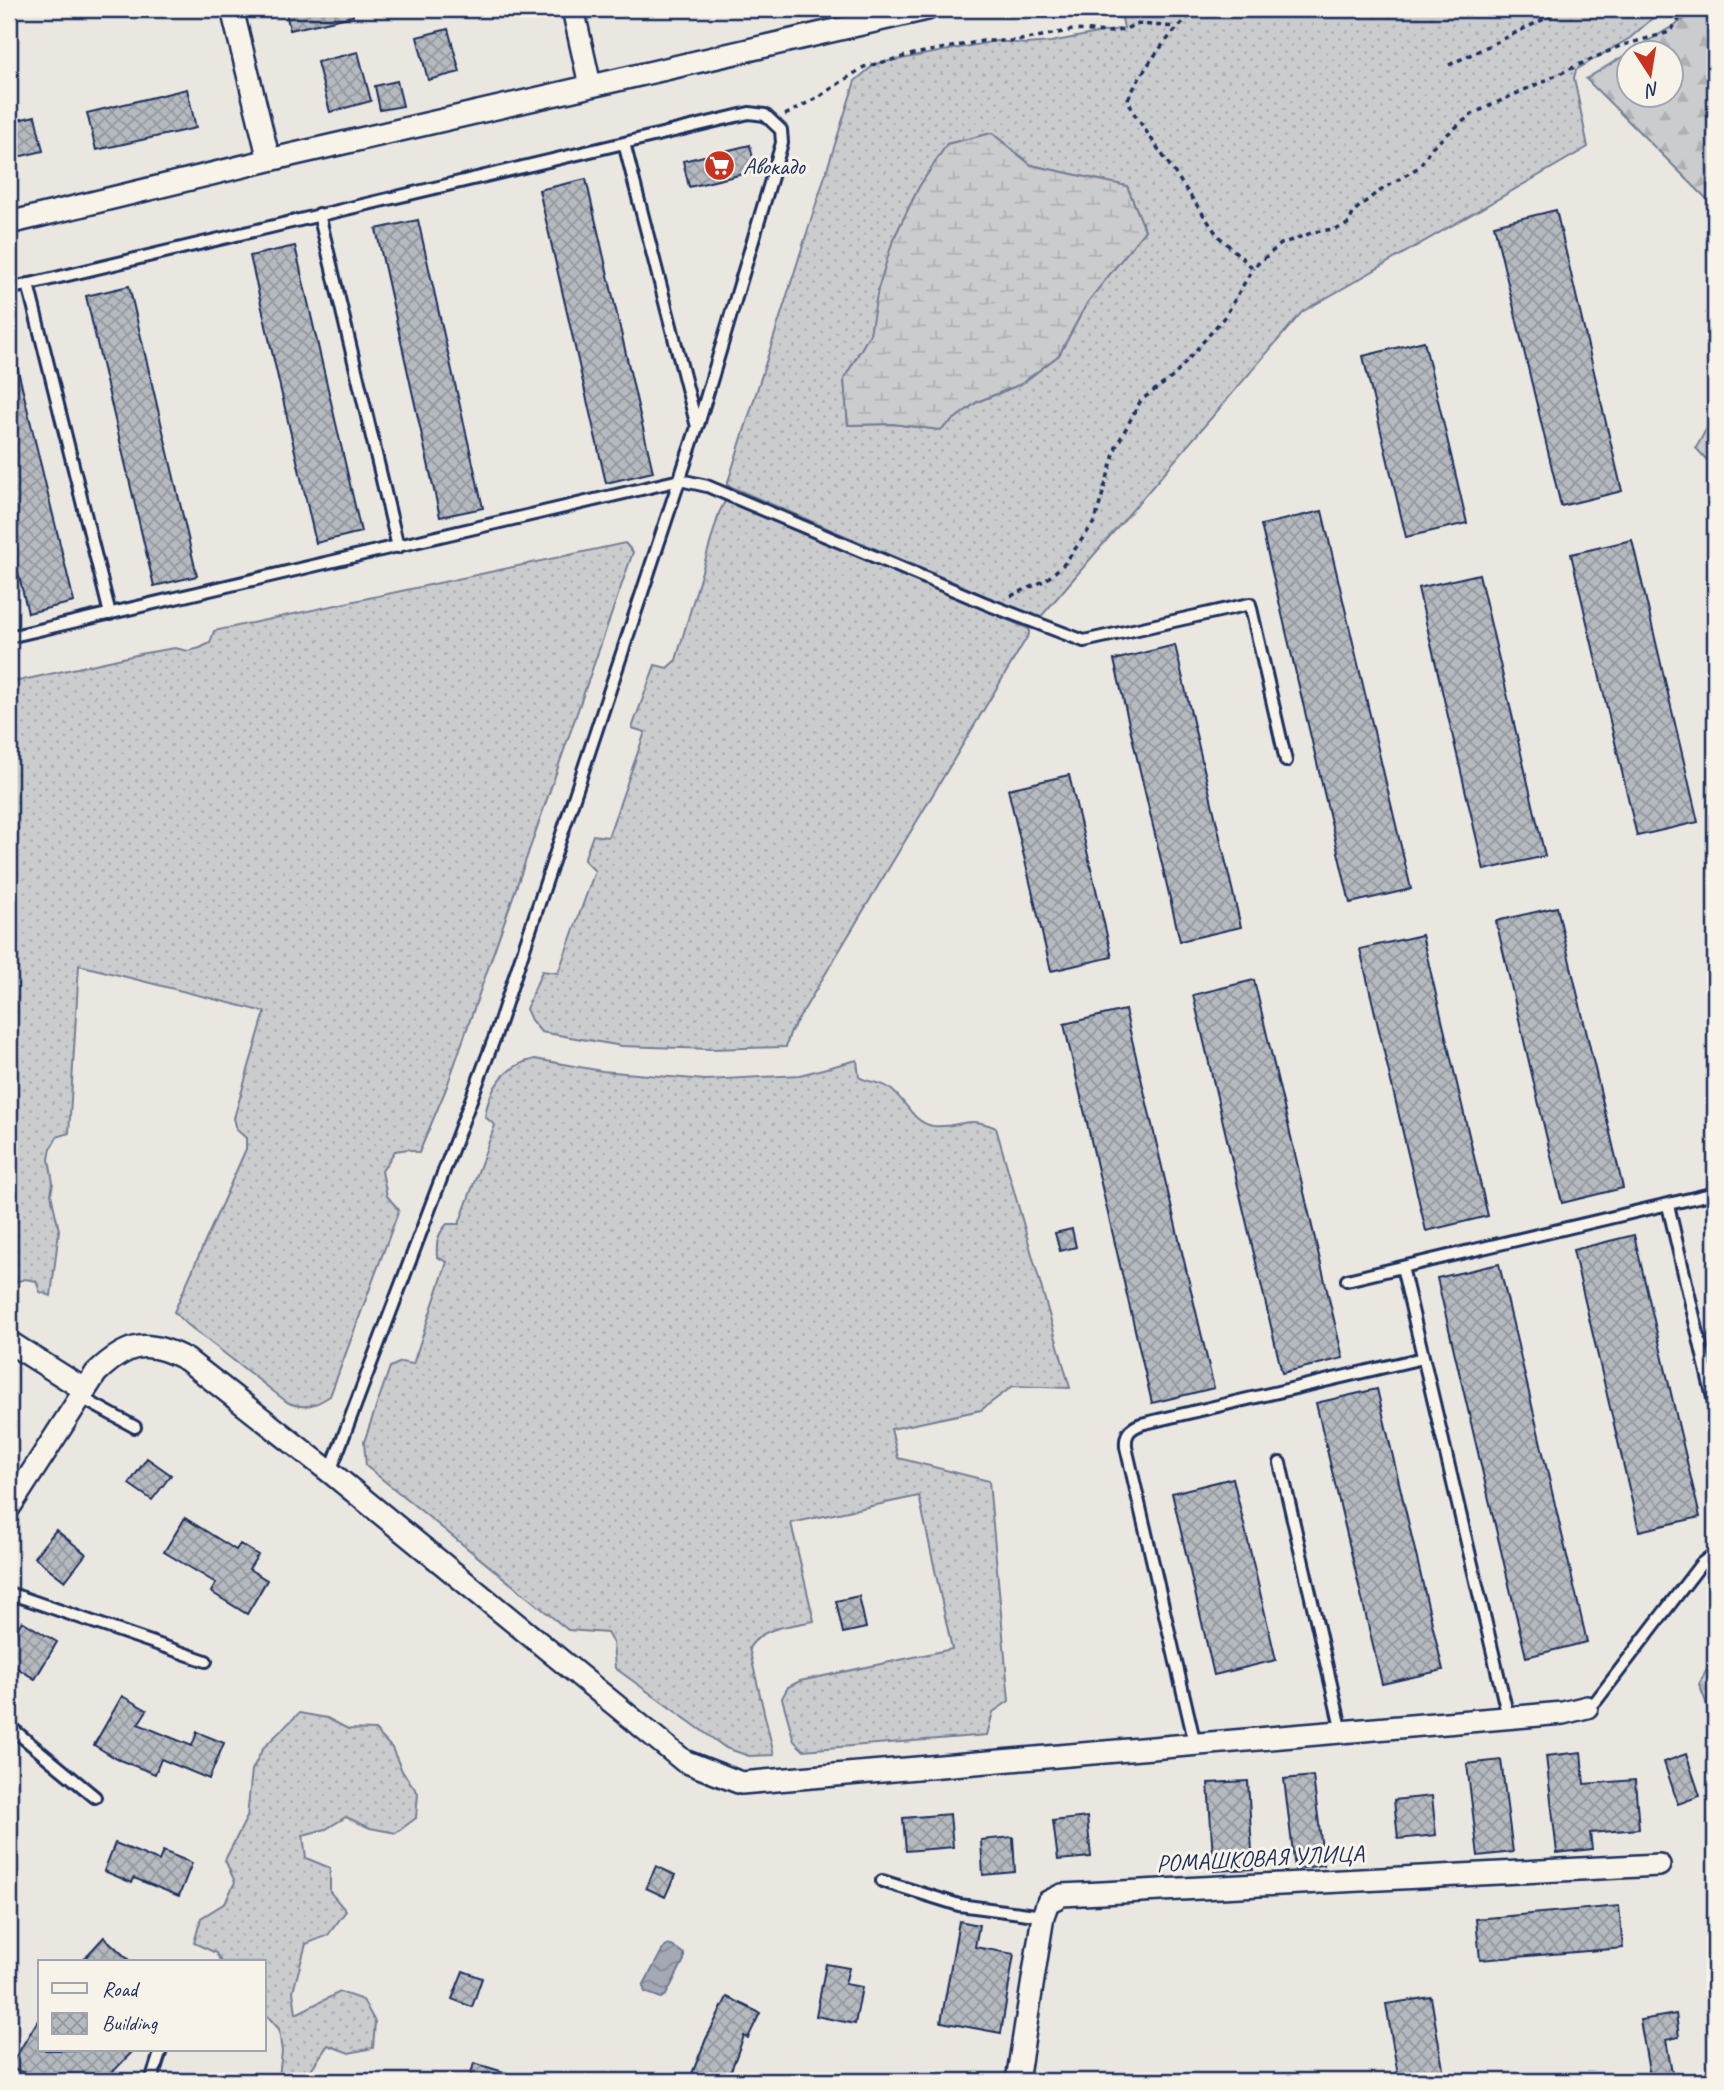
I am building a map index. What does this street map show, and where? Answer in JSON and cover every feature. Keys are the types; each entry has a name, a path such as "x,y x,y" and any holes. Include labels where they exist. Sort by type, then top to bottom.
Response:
{"street":[{"path":"232,9 269,160"},
{"path":"573,9 590,85"},
{"path":"9,223 590,85 927,9"},
{"path":"9,1342 83,1393"},
{"path":"9,1508 96,1373 110,1359 127,1349 145,1346 167,1349 187,1360 330,1472 684,1761 741,1783 1563,1713 1587,1707"},
{"name":"РОМАШКОВАЯ УЛИЦА","path":"1043,1916 1048,1902 1062,1895 1079,1893 1659,1865"},
{"path":"1017,2081 1043,1916"}],"lane":[{"path":"9,289 749,113 765,115 781,130 782,143 697,427 494,1039 330,1472"},
{"path":"624,143 697,427"},
{"path":"319,214 398,547"},
{"path":"28,284 110,614"},
{"path":"9,638 680,480 707,486 987,604 1084,641 1250,604 1286,761"},
{"path":"1347,1280 1715,1195"},
{"path":"1668,1205 1715,1407"},
{"path":"1402,1267 1508,1717"},
{"path":"1195,1744 1125,1436 1131,1428 1141,1424 1423,1358"},
{"path":"83,1393 135,1427"},
{"path":"1280,1463 1342,1732"},
{"path":"1587,1707 1596,1701 1701,1564 1715,1553"},
{"path":"9,1593 206,1661"},
{"path":"9,1726 95,1797"},
{"path":"882,1881 959,1905 1043,1916"},
{"path":"151,2081 160,2052"}],"path":[{"path":"1198,9 1176,27 1142,72 1128,99 1133,112 1218,236 1253,268"},
{"path":"1449,65 1565,9"},
{"path":"987,604 998,598 1018,594 1065,563 1095,521 1116,447 1141,400 1174,376 1226,316 1253,268 1281,244 1314,232 1340,228 1349,223 1354,211 1375,194 1419,167 1432,147 1472,114 1620,46 1670,32 1686,9"},
{"path":"774,121 820,96 863,67 914,54 983,41 1016,41 1073,30 1115,33 1139,24 1176,27"}],"green space":[{"path":"1120,9 1663,9 1630,38 1616,38 1616,46 1576,70 1574,78 1588,147 1302,312 1039,619 727,485 855,81 875,64 996,41 1026,44 1124,28","holes":["992,133 1031,165 1127,186 1145,230 1087,303 1059,355 1021,384 977,402 940,430 893,424 848,425 844,379 870,334 893,240 919,187 947,144"]},
{"path":"1701,9 1715,9 1715,207 1586,79 1616,61 1616,108 1686,108 1686,38 1653,38"},
{"path":"992,133 1031,165 1127,186 1145,230 1087,303 1059,355 1021,384 977,402 940,430 893,424 848,425 844,379 870,334 878,289 893,240 919,187 947,144"},
{"path":"1715,413 1715,469 1696,448"},
{"path":"725,501 1029,629 1029,634 790,1033 786,1047 710,1049 622,1046 541,1032 526,1009 542,971 558,973 595,871 584,860 593,835 608,837 645,732 632,728 655,665 667,668 676,660 719,513"},
{"path":"625,543 633,552 446,1089 419,1153 408,1149 395,1151 382,1171 387,1196 399,1210 330,1396 309,1406 287,1402 174,1312 246,1149 246,1138 237,1130 234,1118 265,1012 79,965 69,1133 57,1137 49,1159 53,1183 51,1194 59,1230 51,1296 40,1292 36,1281 25,1279 9,1284 9,683 145,653 175,648 188,651 210,643 214,631"},
{"path":"535,1059 602,1071 705,1080 800,1075 857,1060 859,1077 889,1088 914,1116 926,1124 942,1126 977,1122 996,1128 1070,1388 1013,1386 981,1410 891,1429 898,1458 989,1481 1009,1701 993,1712 987,1735 803,1750 794,1741 782,1698 788,1687 800,1681 952,1649 919,1496 791,1523 814,1621 769,1631 749,1648 774,1755 749,1756 726,1748 615,1668 613,1643 607,1633 568,1630 366,1466 364,1442 390,1367 401,1362 413,1364 447,1262 437,1257 439,1236 447,1224 459,1224 495,1125 485,1117 490,1096 507,1072"},
{"path":"1715,1655 1715,1726 1699,1684"},
{"path":"299,1713 327,1718 348,1729 375,1730 392,1748 402,1771 418,1793 416,1818 396,1833 370,1828 346,1817 326,1829 303,1835 306,1858 330,1868 330,1892 346,1911 328,1935 306,1944 293,1991 296,2014 340,1992 363,2000 375,2022 373,2048 349,2053 328,2045 303,2081 291,2081 279,2076 282,2052 279,2029 266,2014 266,1960 220,1960 216,1953 194,1943 201,1918 225,1903 235,1882 225,1860 247,1817 252,1770 263,1748"}],"water":[{"path":"668,1945 684,1954 684,1960 666,1995 661,1998 645,1992 643,1986 663,1949"}],"building":[{"path":"285,9 353,9 353,16 290,30"},
{"path":"448,29 460,72 428,80 417,37"},
{"path":"358,52 371,101 330,112 317,62"},
{"path":"397,81 403,106 380,110 375,86"},
{"path":"187,89 196,128 96,150 87,113"},
{"path":"35,116 43,151 9,159 9,122"},
{"name":"Авокадо","path":"750,145 756,171 689,187 683,161"},
{"path":"586,179 653,472 606,483 539,190"},
{"path":"1556,210 1622,491 1561,506 1494,225"},
{"path":"418,220 483,508 440,517 376,229"},
{"path":"295,246 361,532 316,543 250,256"},
{"path":"129,286 197,576 154,586 86,296"},
{"path":"1424,341 1467,523 1406,537 1363,356"},
{"path":"15,358 74,602 28,613 9,535 9,359"},
{"path":"1322,511 1411,889 1350,903 1261,525"},
{"path":"1632,540 1698,822 1637,836 1571,554"},
{"path":"1479,574 1545,856 1484,870 1418,588"},
{"path":"1175,645 1241,927 1180,941 1114,660"},
{"path":"1069,775 1112,957 1051,971 1008,789"},
{"path":"1557,907 1623,1188 1562,1203 1496,921"},
{"path":"1422,935 1488,1216 1426,1231 1360,949"},
{"path":"1254,980 1343,1358 1282,1373 1193,995"},
{"path":"1125,1010 1214,1388 1152,1403 1064,1024"},
{"path":"1072,1229 1076,1247 1060,1251 1055,1233"},
{"path":"1634,1235 1700,1517 1639,1531 1573,1250"},
{"path":"1499,1264 1587,1642 1526,1657 1437,1278"},
{"path":"1377,1389 1443,1670 1382,1684 1316,1403"},
{"path":"147,1458 171,1475 152,1500 129,1484"},
{"path":"1233,1478 1276,1660 1214,1675 1172,1493"},
{"path":"185,1518 236,1550 240,1544 258,1555 249,1569 267,1580 247,1614 211,1592 216,1583 164,1552"},
{"path":"56,1530 86,1554 65,1581 34,1557"},
{"path":"859,1596 866,1628 843,1633 836,1601"},
{"path":"22,1621 57,1642 35,1679 9,1663 9,1643"},
{"path":"122,1696 147,1710 138,1724 192,1746 197,1732 224,1743 209,1779 161,1759 155,1774 117,1759 94,1745"},
{"path":"1581,1752 1584,1784 1635,1780 1639,1829 1590,1833 1592,1849 1557,1853 1546,1756"},
{"path":"1686,1754 1700,1796 1678,1804 1664,1762"},
{"path":"1501,1760 1513,1852 1478,1856 1467,1764"},
{"path":"1313,1776 1324,1865 1295,1869 1284,1779"},
{"path":"1248,1781 1253,1869 1214,1871 1208,1783"},
{"path":"1432,1796 1436,1835 1398,1839 1394,1800"},
{"path":"950,1814 953,1847 906,1851 903,1818"},
{"path":"1087,1817 1091,1857 1058,1860 1053,1821"},
{"path":"1013,1837 1015,1872 983,1875 981,1840"},
{"path":"115,1843 159,1861 163,1851 192,1863 179,1896 134,1878 132,1883 104,1871"},
{"path":"656,1866 675,1875 665,1897 646,1888"},
{"path":"1619,1906 1623,1948 1480,1960 1476,1919"},
{"path":"959,1921 979,1925 975,1947 1014,1954 1001,2033 941,2022"},
{"path":"104,1937 129,1960 83,1960"},
{"path":"826,1964 849,1968 845,1984 862,1987 855,2024 816,2016"},
{"path":"463,1971 482,1978 472,2007 452,1999"},
{"path":"727,1997 760,2013 748,2038 744,2036 727,2081 689,2081 706,2039"},
{"path":"1431,1997 1445,2081 1399,2081 1386,2004"},
{"path":"1676,2014 1679,2037 1666,2040 1672,2073 1650,2077 1640,2020"},
{"path":"38,2020 38,2052 132,2052 104,2081 53,2081 9,2068"},
{"path":"474,2063 520,2077 520,2081 469,2081"}],"place":[{"name":"Авокадо","path":"720,166"}]}
